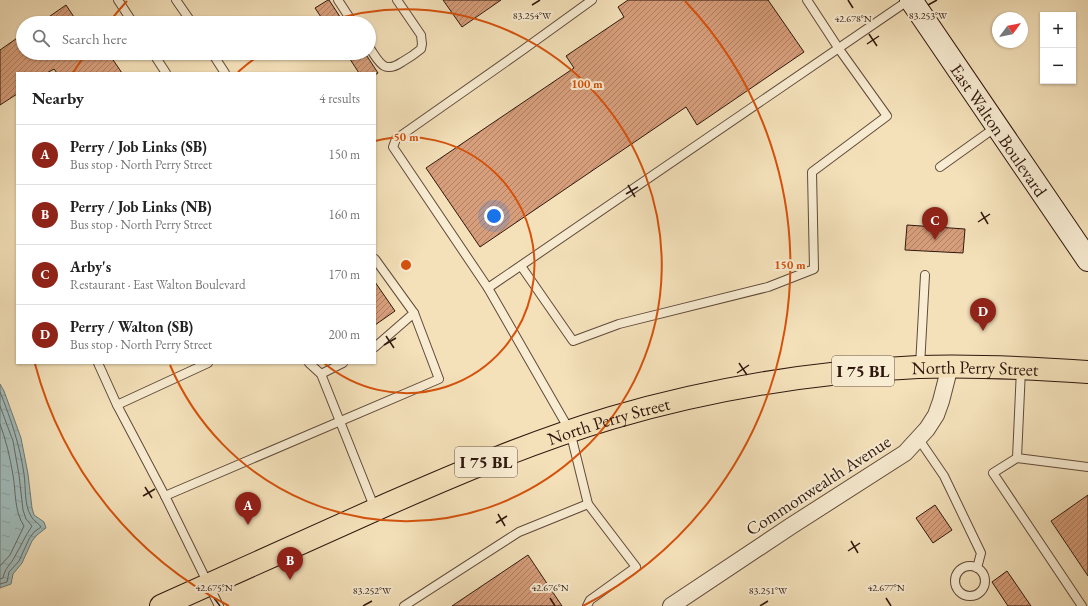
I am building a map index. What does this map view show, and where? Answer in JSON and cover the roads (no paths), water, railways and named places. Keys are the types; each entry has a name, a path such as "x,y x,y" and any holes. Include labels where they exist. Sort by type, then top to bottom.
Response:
{"main road":[{"name":"East Walton Boulevard","path":"910,0 1087,255"},
{"name":"North Perry Street","path":"161,606 493,459 570,431 648,408 724,390 776,381 839,373 950,366 1088,372"}],"street":[{"name":"Commonwealth Avenue","path":"671,606 791,526 905,453 936,415 950,366"}],"lane":[{"path":"118,0 128,16"},
{"path":"176,0 187,16"},
{"path":"338,0 348,16"},
{"path":"376,57 383,66 388,68 396,66 421,49 421,35 397,0"},
{"path":"588,606 590,600 636,567 588,504 570,431 488,288 392,147 396,139 592,0"},
{"path":"520,266 573,341 619,324 768,286 814,269 812,172 887,116 839,49 807,0"},
{"path":"488,288 910,0"},
{"path":"160,60 166,72"},
{"path":"217,60 224,72"},
{"path":"940,167 997,127"},
{"path":"165,496 439,379 414,313 376,259"},
{"path":"920,367 924,275"},
{"path":"376,346 414,313"},
{"path":"98,364 117,405 165,496 220,606"},
{"path":"117,405 206,364"},
{"path":"310,364 321,374 376,510"},
{"path":"321,374 341,364"},
{"path":"1017,458 1021,368"},
{"path":"918,438 944,476 981,553 977,568"},
{"path":"1082,606 992,473 1017,458 1088,467"},
{"path":"404,606 519,532 588,504"}],"water":[{"path":"0,384 21,438 34,515 44,522 46,528 32,541 22,563 13,574 11,584 0,588"}],"place":[{"name":"Arby's","path":"935,240"},
{"name":"Perry / Walton (SB)","path":"983,331"},
{"name":"Perry / Job Links (SB)","path":"248,525"},
{"name":"Perry / Job Links (NB)","path":"290,580"}]}
